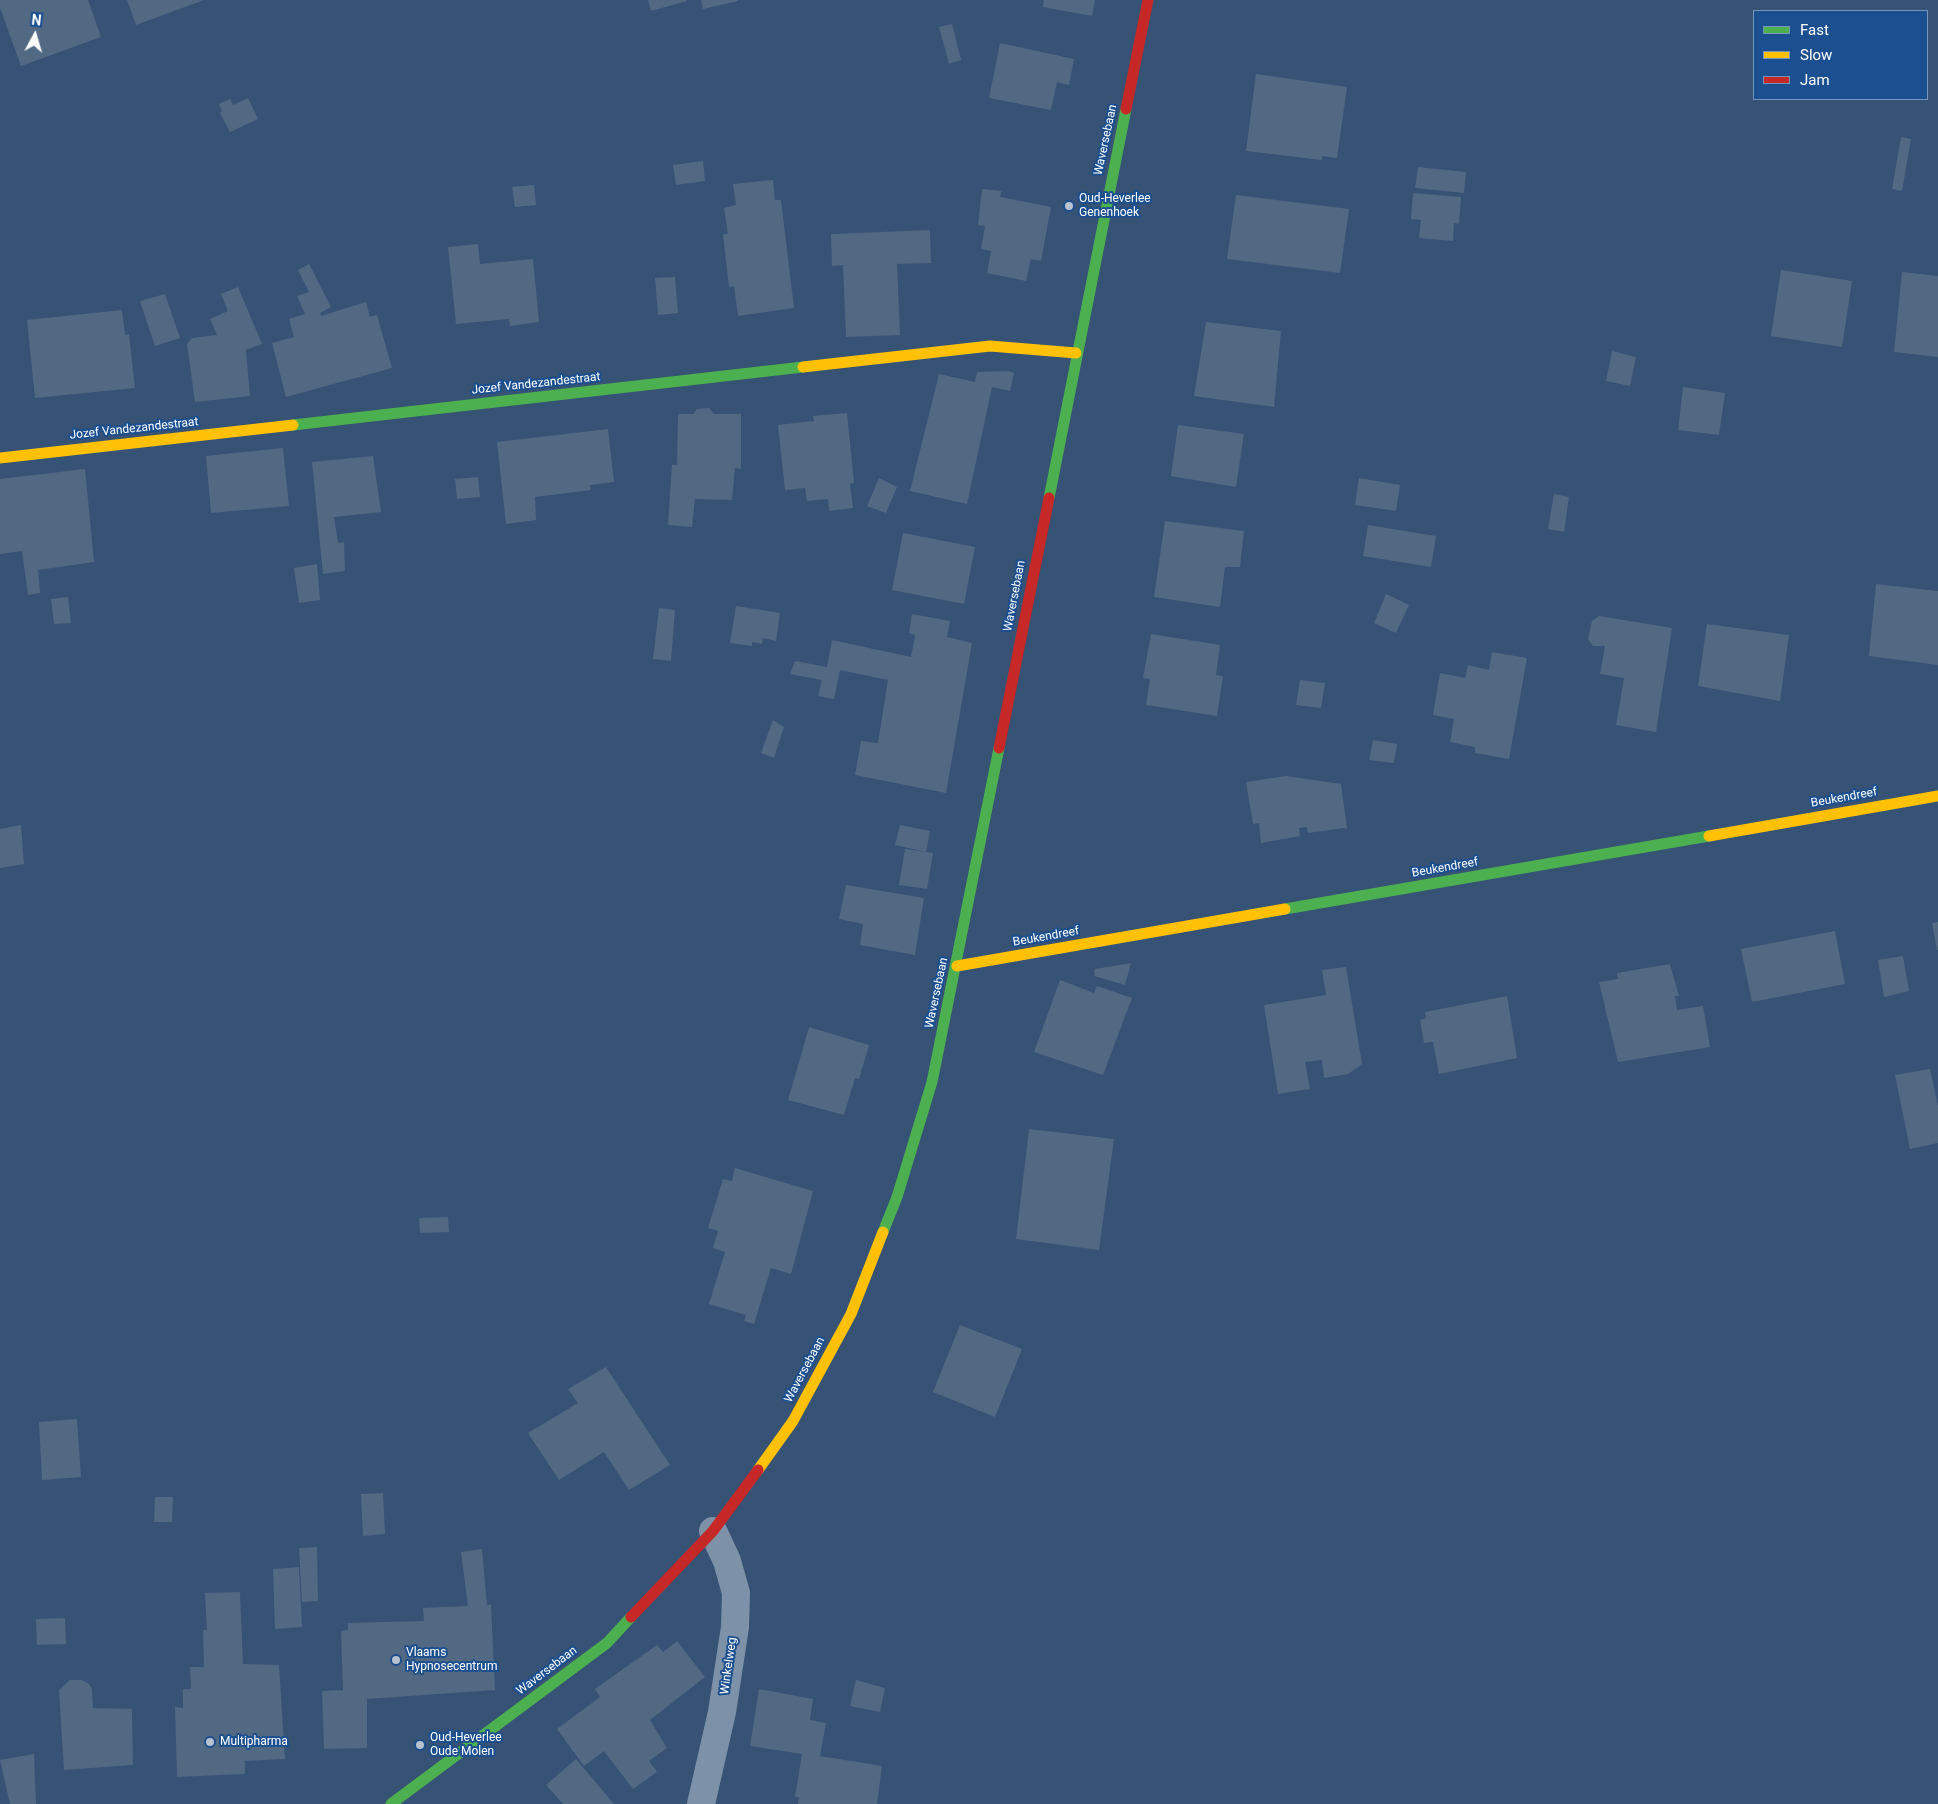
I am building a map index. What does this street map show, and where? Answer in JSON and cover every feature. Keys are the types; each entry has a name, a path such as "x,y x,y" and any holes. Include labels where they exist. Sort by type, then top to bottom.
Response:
{"street":[{"name":"Waversebaan","path":"391,1804 606,1643 713,1531 793,1421 851,1314 897,1197 932,1082 957,966 1076,353 1148,0"},
{"name":"Jozef Vandezandestraat","path":"0,458 990,346 1076,353"},
{"name":"Beukendreef","path":"957,966 1938,796"},
{"name":"Winkelweg","path":"701,1804 722,1712 735,1627 736,1592 727,1562 713,1531"}],"building":[{"path":"0,0 88,0 101,37 21,66 0,8"},
{"path":"127,0 204,0 136,25"},
{"path":"648,0 686,0 687,1 651,11"},
{"path":"701,0 738,0 738,1 703,9"},
{"path":"1044,0 1095,0 1092,16 1043,7"},
{"path":"952,24 961,60 949,64 939,27"},
{"path":"1000,43 1074,59 1069,85 1057,82 1051,110 989,98"},
{"path":"1256,74 1347,87 1337,158 1322,156 1322,160 1246,151"},
{"path":"248,98 258,119 230,132 220,113 222,111 219,104 230,99 233,105"},
{"path":"1901,137 1911,139 1902,191 1892,189"},
{"path":"703,161 705,181 676,185 673,165"},
{"path":"1418,167 1466,172 1464,193 1415,188"},
{"path":"773,180 775,200 781,200 794,308 738,316 734,286 729,287 723,234 728,234 724,208 736,205 733,184"},
{"path":"534,185 536,205 515,207 512,187"},
{"path":"982,189 1001,191 1000,197 1051,207 1041,261 1031,259 1026,281 987,273 991,251 981,249 985,226 978,225"},
{"path":"1413,193 1461,197 1459,224 1454,223 1453,241 1419,238 1421,220 1411,219"},
{"path":"1236,195 1349,209 1340,273 1227,259"},
{"path":"930,230 931,263 897,264 900,335 846,337 843,265 832,266 831,234"},
{"path":"478,244 480,264 533,259 539,322 510,326 509,319 456,324 448,247"},
{"path":"309,264 331,307 320,313 321,316 366,302 370,317 377,315 392,368 286,397 272,343 294,337 289,319 305,314 297,296 309,292 298,270"},
{"path":"1781,270 1852,281 1842,347 1771,336"},
{"path":"1902,272 1938,276 1938,357 1894,352"},
{"path":"675,277 678,313 658,315 655,278"},
{"path":"238,287 262,344 246,350 250,396 195,402 187,344 192,338 217,335 210,319 228,311 221,294"},
{"path":"165,294 180,338 155,346 140,301"},
{"path":"122,310 125,335 129,334 135,388 35,398 27,320"},
{"path":"1206,322 1281,331 1274,407 1194,396"},
{"path":"1612,351 1636,357 1630,386 1606,381"},
{"path":"1008,371 1014,373 1010,391 992,387 967,504 910,491 939,374 975,382 977,372"},
{"path":"1683,387 1725,393 1719,435 1678,430"},
{"path":"709,408 714,414 741,414 741,469 735,468 732,500 695,499 692,527 668,525 672,465 677,465 678,414 693,414 697,409"},
{"path":"847,413 854,483 850,484 853,508 829,511 828,499 807,501 805,488 785,490 778,425 814,421 813,416"},
{"path":"1178,425 1244,434 1236,487 1171,476"},
{"path":"608,429 614,482 590,485 591,490 535,497 536,520 506,524 497,442"},
{"path":"283,448 289,506 211,513 206,456"},
{"path":"373,456 381,512 334,517 338,543 344,542 345,571 323,574 312,462"},
{"path":"85,469 94,562 38,570 40,593 28,595 22,551 0,554 0,479"},
{"path":"478,477 480,497 457,499 455,479"},
{"path":"879,478 897,487 886,513 867,506"},
{"path":"1359,478 1400,485 1396,511 1355,505"},
{"path":"1554,494 1569,497 1564,532 1548,529"},
{"path":"1165,521 1244,531 1240,567 1225,567 1220,607 1154,597"},
{"path":"1368,525 1436,536 1431,567 1363,556"},
{"path":"903,533 975,547 964,604 892,590"},
{"path":"317,564 320,600 299,603 294,568"},
{"path":"1876,584 1938,591 1938,665 1869,656"},
{"path":"1386,594 1409,605 1396,633 1374,623"},
{"path":"68,597 71,623 54,624 51,599"},
{"path":"736,606 780,613 776,641 763,638 762,644 752,642 752,646 730,643"},
{"path":"659,608 675,610 671,661 653,659"},
{"path":"912,614 950,621 947,637 972,643 946,793 855,775 861,741 878,743 888,680 840,670 834,699 818,696 822,680 790,674 795,661 827,667 832,640 911,657 915,635 909,633"},
{"path":"1599,616 1672,628 1656,732 1616,725 1624,678 1600,674 1605,646 1593,646 1588,639 1592,621"},
{"path":"1707,624 1789,635 1780,701 1698,686"},
{"path":"1151,634 1220,645 1216,675 1223,676 1217,716 1146,705 1150,679 1143,678"},
{"path":"1492,652 1527,658 1509,759 1475,753 1475,747 1450,742 1454,719 1433,715 1440,673 1465,678 1468,665 1489,670"},
{"path":"1300,680 1325,683 1321,708 1296,705"},
{"path":"773,720 784,727 774,758 761,753"},
{"path":"1373,740 1397,744 1394,763 1369,760"},
{"path":"1286,776 1341,784 1347,829 1308,833 1307,827 1299,828 1300,836 1261,843 1259,823 1253,824 1246,782"},
{"path":"21,825 24,864 0,868 0,829"},
{"path":"900,825 930,831 926,852 895,845"},
{"path":"905,849 933,853 927,889 899,885"},
{"path":"846,885 924,898 915,955 860,945 863,924 839,919"},
{"path":"1938,922 1938,950 1937,950 1932,923"},
{"path":"1835,931 1845,984 1752,1002 1741,949"},
{"path":"1903,956 1909,991 1884,997 1878,960"},
{"path":"1131,963 1125,985 1094,976 1095,969"},
{"path":"1670,964 1679,996 1675,996 1677,1010 1703,1006 1710,1047 1618,1062 1599,982 1618,979 1617,973"},
{"path":"1346,967 1362,1064 1348,1074 1324,1078 1322,1060 1305,1062 1310,1089 1278,1094 1264,1005 1326,995 1322,970"},
{"path":"1060,980 1094,993 1097,986 1132,998 1103,1075 1034,1052"},
{"path":"1507,996 1517,1058 1439,1074 1433,1042 1424,1043 1420,1020 1426,1018 1425,1012"},
{"path":"809,1027 869,1045 859,1079 855,1078 844,1115 788,1100"},
{"path":"1930,1069 1938,1106 1938,1143 1910,1149 1895,1075"},
{"path":"1029,1129 1114,1139 1099,1250 1016,1239"},
{"path":"735,1168 813,1191 791,1274 771,1268 754,1324 744,1321 746,1315 709,1304 725,1252 713,1248 718,1231 708,1228 723,1179 732,1181"},
{"path":"448,1217 449,1232 420,1233 419,1218"},
{"path":"960,1325 1022,1349 995,1417 933,1392"},
{"path":"606,1367 670,1465 629,1490 604,1452 559,1480 528,1433 578,1403 568,1389"},
{"path":"77,1419 81,1477 42,1480 39,1422"},
{"path":"383,1493 385,1534 363,1536 361,1494"},
{"path":"155,1497 173,1497 172,1522 154,1522"},
{"path":"317,1547 318,1601 302,1602 299,1548"},
{"path":"482,1549 487,1605 491,1605 495,1690 367,1699 367,1748 324,1749 322,1691 343,1690 341,1631 348,1630 348,1623 424,1621 423,1608 468,1606 461,1552"},
{"path":"299,1567 302,1627 275,1629 273,1569"},
{"path":"240,1592 243,1664 279,1665 285,1759 245,1761 245,1774 177,1777 175,1707 183,1708 183,1689 191,1689 190,1667 204,1667 203,1630 207,1630 205,1593"},
{"path":"65,1618 66,1644 37,1645 36,1619"},
{"path":"677,1641 705,1677 650,1720 667,1748 649,1761 657,1772 633,1789 604,1751 584,1766 557,1729 600,1697 595,1689 657,1645 663,1652"},
{"path":"70,1680 81,1680 88,1683 92,1689 93,1708 132,1709 133,1765 64,1770 59,1690"},
{"path":"856,1680 885,1688 880,1712 850,1706"},
{"path":"759,1689 813,1699 810,1720 826,1723 820,1756 882,1766 877,1804 798,1804 799,1797 795,1797 802,1754 750,1746"},
{"path":"34,1754 36,1804 10,1804 0,1760"},
{"path":"576,1759 614,1804 563,1804 546,1785"}],"traffic: fast":[{"path":"1049,498 1126,109"},
{"path":"293,425 803,367"},
{"path":"883,1232 897,1197 932,1082 999,748"},
{"path":"1285,909 1709,836"},
{"path":"391,1804 607,1643 631,1617"}],"traffic: slow":[{"path":"803,367 990,346 1076,353"},
{"path":"0,458 293,425"},
{"path":"1709,836 1938,796"},
{"path":"957,966 1285,909"},
{"path":"758,1470 793,1421 851,1314 883,1232"}],"traffic: jam":[{"path":"1126,109 1148,0"},
{"path":"999,748 1049,498"},
{"path":"631,1617 713,1531 758,1470"}],"place":[{"name":"Oud-Heverlee Genenhoek","path":"1069,206"},
{"name":"Vlaams Hypnosecentrum","path":"396,1660"},
{"name":"Multipharma","path":"210,1742"},
{"name":"Oud-Heverlee Oude Molen","path":"420,1745"}]}
